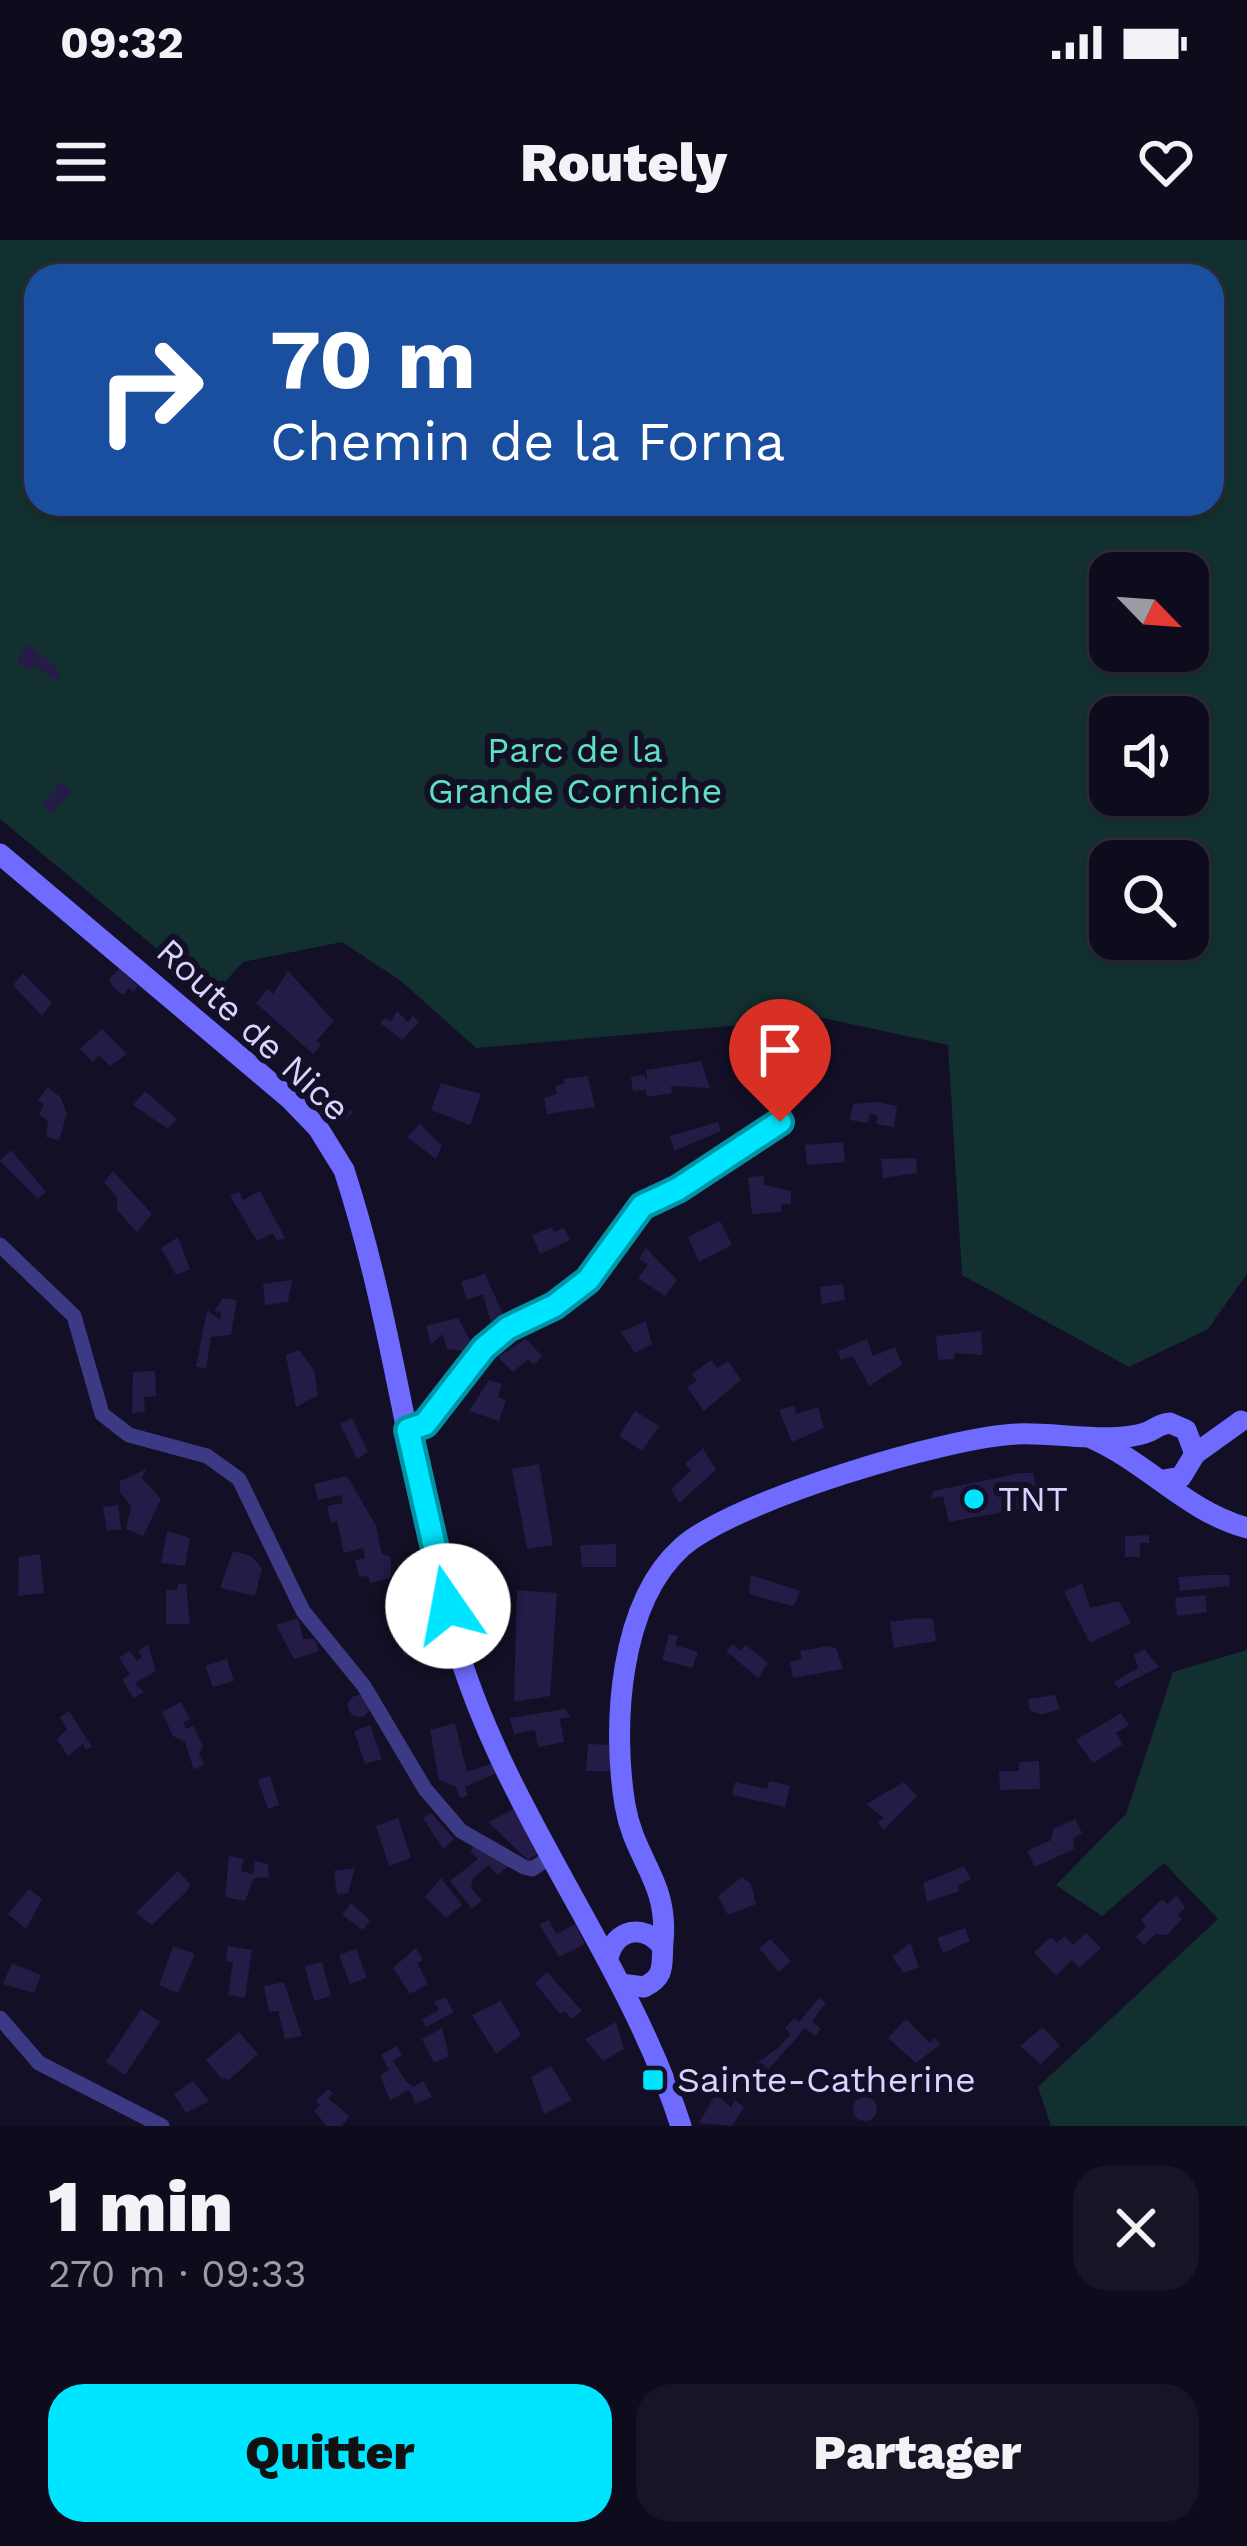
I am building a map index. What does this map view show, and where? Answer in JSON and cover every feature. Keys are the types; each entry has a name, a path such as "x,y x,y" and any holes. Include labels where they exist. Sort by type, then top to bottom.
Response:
{"main road":[{"name":"Route de Nice","path":"0,854 290,1099 333,1149 352,1193 455,1640 489,1730 608,1958"},
{"path":"681,2126 608,1958 642,1938 655,1915 660,1889 625,1808 622,1746 627,1647 641,1602 666,1563 731,1516 891,1463 1013,1434 1146,1433 1170,1423 1186,1430 1244,1421"},
{"path":"1164,1480 1244,1421"},
{"path":"1186,1430 1210,1515"},
{"path":"1141,1464 1139,1448 1146,1433"},
{"path":"1087,1436 1141,1464 1210,1515 1247,1528"},
{"path":"586,1916 642,1938 664,1963 651,1984 647,2039"},
{"path":"621,1984 636,1988 651,1984"}],"street":[{"path":"408,1430 425,1424 496,1338 588,1280 642,1206 678,1189 780,1122"},
{"path":"0,1244 74,1316 102,1414 129,1435 207,1456 239,1479 303,1611 364,1686 425,1789 461,1831 524,1867 532,1869 552,1856"},
{"path":"0,2018 39,2062 162,2126"}],"green space":[{"name":"Parc de la Grande Corniche","path":"0,240 1247,240 1247,1274 1208,1329 1129,1367 962,1275 948,1045 823,1018 476,1048 401,981 342,942 243,962 213,995 0,819"},
{"path":"1247,1650 1247,2126 1051,2126 1038,2087 1218,1919 1164,1863 1102,1916 1056,1885 1126,1814 1173,1672"}],"building":[{"path":"27,644 54,665 61,675 56,681 34,665 30,671 17,662"},
{"path":"61,781 71,791 52,813 42,805"},
{"path":"119,969 138,986 133,992 129,988 123,995 113,987 109,979"},
{"path":"288,971 334,1021 316,1041 321,1045 313,1054 256,1003 268,989 273,994"},
{"path":"23,973 52,1003 42,1016 13,985"},
{"path":"397,1011 408,1022 413,1016 419,1022 402,1040 380,1023 386,1018 391,1022"},
{"path":"102,1029 127,1054 110,1066 99,1055 93,1062 80,1049"},
{"path":"761,1059 821,1064 821,1079 808,1078 807,1085 766,1079 767,1073 759,1072"},
{"path":"701,1061 710,1088 671,1086 672,1093 647,1097 646,1090 633,1091 631,1077 644,1075 648,1083 646,1070"},
{"path":"588,1076 595,1107 547,1114 544,1098 557,1094 555,1086 564,1084 563,1079"},
{"path":"323,1080 353,1113 339,1124 311,1094"},
{"path":"441,1083 481,1094 470,1125 431,1110"},
{"path":"48,1087 61,1098 67,1114 59,1140 46,1137 48,1121 39,1114 44,1105 38,1100"},
{"path":"145,1091 177,1119 168,1129 133,1105"},
{"path":"853,1104 897,1106 894,1127 876,1124 878,1116 870,1114 868,1123 850,1120"},
{"path":"718,1122 721,1131 674,1151 670,1136"},
{"path":"420,1124 442,1146 436,1159 407,1137"},
{"path":"843,1142 845,1162 807,1165 805,1145"},
{"path":"11,1150 46,1192 38,1199 0,1161"},
{"path":"916,1158 917,1173 883,1178 881,1159"},
{"path":"113,1171 152,1214 137,1232 117,1210 117,1197 104,1182"},
{"path":"764,1176 764,1185 791,1191 791,1204 781,1205 782,1212 752,1214 748,1177"},
{"path":"260,1191 285,1238 277,1241 273,1233 257,1241 230,1196 239,1192 243,1200"},
{"path":"720,1221 732,1245 699,1262 688,1237"},
{"path":"552,1227 554,1232 564,1228 570,1240 540,1254 532,1235"},
{"path":"178,1237 190,1269 176,1275 161,1248"},
{"path":"646,1248 677,1280 665,1296 638,1278 648,1265 639,1259"},
{"path":"485,1274 506,1321 492,1326 483,1294 467,1300 461,1282"},
{"path":"292,1280 288,1302 265,1305 263,1284"},
{"path":"843,1284 845,1300 822,1304 820,1287"},
{"path":"223,1298 237,1300 231,1335 211,1337 206,1368 196,1367 207,1310 220,1320 221,1312 214,1311"},
{"path":"458,1318 471,1342 463,1351 447,1349 443,1334 431,1344 426,1326"},
{"path":"646,1321 652,1344 635,1353 621,1332"},
{"path":"981,1331 983,1355 954,1353 955,1359 938,1360 936,1336"},
{"path":"526,1339 542,1356 534,1365 528,1359 513,1372 498,1357"},
{"path":"867,1339 873,1356 895,1347 902,1365 869,1386 853,1356 841,1360 838,1351"},
{"path":"299,1350 314,1370 318,1395 296,1407 286,1355"},
{"path":"711,1360 717,1368 728,1361 741,1380 704,1411 687,1387 697,1381 692,1374"},
{"path":"155,1371 156,1396 144,1397 145,1412 132,1413 133,1372"},
{"path":"489,1380 502,1384 498,1397 506,1400 499,1421 469,1411"},
{"path":"794,1406 796,1414 818,1407 824,1428 792,1442 779,1410"},
{"path":"635,1411 659,1426 642,1451 619,1436"},
{"path":"352,1418 368,1452 357,1459 340,1424"},
{"path":"703,1448 716,1470 679,1503 671,1489 691,1471 685,1464"},
{"path":"539,1464 553,1545 527,1549 512,1469"},
{"path":"147,1469 142,1478 161,1499 143,1536 126,1529 131,1506 120,1492 120,1481"},
{"path":"1033,1473 1040,1503 1032,1507 949,1522 943,1496 931,1499 933,1491"},
{"path":"347,1476 376,1526 382,1554 391,1557 391,1578 370,1583 368,1576 359,1577 355,1560 365,1558 363,1548 344,1553 337,1521 331,1523 327,1506 343,1503 341,1495 318,1500 314,1484"},
{"path":"118,1505 121,1529 107,1531 103,1507"},
{"path":"167,1531 190,1538 185,1566 161,1563"},
{"path":"1149,1535 1149,1543 1140,1543 1140,1557 1125,1557 1125,1536"},
{"path":"616,1544 616,1567 582,1567 580,1545"},
{"path":"233,1551 251,1556 262,1568 255,1596 220,1588"},
{"path":"40,1554 44,1593 18,1596 19,1557"},
{"path":"751,1575 800,1591 796,1602 792,1606 749,1594"},
{"path":"1229,1575 1230,1586 1180,1591 1178,1577"},
{"path":"1082,1583 1090,1608 1119,1601 1131,1623 1090,1643 1064,1592"},
{"path":"178,1584 186,1584 190,1624 166,1624 166,1590 177,1590"},
{"path":"517,1590 557,1593 550,1696 514,1702"},
{"path":"1205,1595 1207,1612 1177,1616 1175,1598"},
{"path":"404,1611 417,1640 408,1644 415,1653 404,1656 389,1615"},
{"path":"298,1618 303,1639 315,1639 319,1651 294,1659 276,1625"},
{"path":"933,1619 936,1641 894,1648 890,1622"},
{"path":"669,1634 678,1636 675,1645 698,1652 692,1668 662,1660"},
{"path":"733,1644 740,1651 746,1645 768,1663 758,1678 726,1651"},
{"path":"148,1645 156,1671 135,1683 144,1692 133,1698 122,1679 130,1675 119,1657 130,1651 137,1661 142,1657 138,1651"},
{"path":"836,1648 843,1669 793,1678 790,1662 802,1659 800,1651"},
{"path":"1144,1649 1159,1667 1118,1688 1114,1682 1138,1668 1134,1655"},
{"path":"227,1659 234,1681 213,1687 205,1666"},
{"path":"359,1695 370,1706 359,1717 348,1706"},
{"path":"1055,1695 1060,1709 1041,1715 1030,1710 1028,1699"},
{"path":"181,1702 190,1719 183,1722 186,1729 193,1726 203,1745 199,1754 204,1764 194,1770 185,1742 173,1736 162,1712"},
{"path":"565,1709 571,1717 560,1719 564,1742 538,1747 535,1730 514,1734 510,1718"},
{"path":"69,1711 92,1747 86,1750 83,1744 68,1756 57,1739 67,1729 60,1717"},
{"path":"1121,1713 1129,1725 1116,1733 1123,1744 1093,1763 1076,1740"},
{"path":"455,1723 467,1772 502,1760 506,1769 465,1787 468,1796 460,1798 456,1787 439,1780 430,1730"},
{"path":"370,1725 382,1759 365,1764 354,1731"},
{"path":"588,1744 617,1745 610,1771 586,1771"},
{"path":"1039,1761 1040,1789 1000,1790 999,1771 1019,1771 1019,1762"},
{"path":"270,1776 279,1805 268,1809 258,1780"},
{"path":"769,1781 790,1786 785,1807 732,1795 735,1782 767,1789"},
{"path":"904,1782 917,1796 884,1830 878,1822 884,1818 866,1804"},
{"path":"514,1809 540,1853 528,1860 488,1822"},
{"path":"431,1813 454,1839 443,1849 423,1818"},
{"path":"398,1818 411,1858 389,1866 376,1826"},
{"path":"1075,1819 1082,1833 1073,1838 1074,1849 1035,1867 1027,1851 1051,1840 1053,1829"},
{"path":"475,1845 509,1866 497,1875 489,1865 473,1878 471,1888 482,1901 472,1909 450,1881 478,1859 470,1851"},
{"path":"229,1856 244,1859 241,1871 253,1874 255,1861 268,1864 269,1877 254,1878 245,1901 225,1897"},
{"path":"964,1866 971,1879 957,1886 960,1891 927,1902 923,1883"},
{"path":"355,1868 348,1893 337,1894 334,1871"},
{"path":"178,1871 190,1884 187,1891 152,1925 136,1913"},
{"path":"742,1877 751,1884 756,1904 728,1915 718,1896"},
{"path":"441,1878 462,1905 446,1918 425,1897"},
{"path":"29,1889 42,1899 26,1929 8,1914"},
{"path":"1177,1895 1185,1908 1178,1915 1182,1919 1167,1935 1155,1934 1144,1945 1136,1937 1146,1926 1141,1920 1162,1899 1167,1904"},
{"path":"351,1903 370,1920 363,1930 342,1915"},
{"path":"549,1920 556,1934 575,1924 585,1944 559,1957 539,1924"},
{"path":"965,1928 970,1941 943,1953 937,1938"},
{"path":"1086,1933 1101,1948 1079,1968 1072,1960 1056,1976 1034,1952 1051,1937 1057,1943 1065,1936 1073,1945"},
{"path":"770,1939 791,1961 779,1972 759,1948"},
{"path":"910,1943 919,1967 904,1973 892,1957"},
{"path":"173,1946 195,1954 178,1993 159,1985"},
{"path":"228,1946 252,1950 245,1998 228,1995 233,1962 226,1961"},
{"path":"416,1948 423,1960 417,1963 428,1984 410,1994 393,1968"},
{"path":"356,1949 367,1978 350,1984 339,1955"},
{"path":"322,1962 331,1996 314,2001 305,1966"},
{"path":"12,1963 41,1975 34,1993 3,1984"},
{"path":"547,1972 582,2011 572,2019 565,2011 560,2014 535,1983"},
{"path":"284,1982 302,2036 285,2039 278,2011 269,2012 264,1986"},
{"path":"445,1997 454,2012 426,2027 422,2020 439,2010 434,2002"},
{"path":"819,1998 826,2003 812,2021 821,2029 815,2036 805,2028 761,2078 756,2073 750,2080 743,2073 779,2047 791,2034 785,2028 794,2018 799,2022"},
{"path":"501,2001 521,2035 496,2054 472,2015"},
{"path":"141,2009 160,2022 125,2075 106,2062"},
{"path":"906,2019 930,2043 934,2038 941,2044 916,2063 888,2038"},
{"path":"616,2022 624,2049 603,2061 585,2039"},
{"path":"1043,2027 1060,2046 1041,2064 1020,2046"},
{"path":"442,2028 449,2056 434,2063 422,2039"},
{"path":"239,2032 258,2054 229,2080 221,2078 206,2060"},
{"path":"397,2046 402,2055 393,2061 406,2081 413,2087 423,2081 432,2097 416,2104 409,2090 390,2100 380,2075 389,2070 381,2055"},
{"path":"551,2066 572,2100 544,2114 531,2077"},
{"path":"193,2081 209,2101 186,2113 174,2094"},
{"path":"329,2089 333,2094 328,2098 349,2116 342,2126 327,2126 314,2111 320,2105 316,2100"},
{"path":"716,2094 731,2107 735,2100 744,2107 732,2126 699,2123"},
{"path":"865,2097 877,2109 865,2121 853,2109"}],"place":[{"name":"TNT","path":"974,1499"},
{"name":"Sainte-Catherine","path":"653,2080"}],"route":[{"path":"448,1606 408,1430 425,1424 484,1348 508,1328 554,1306 588,1280 642,1206 678,1189 746,1140 780,1122"}]}
